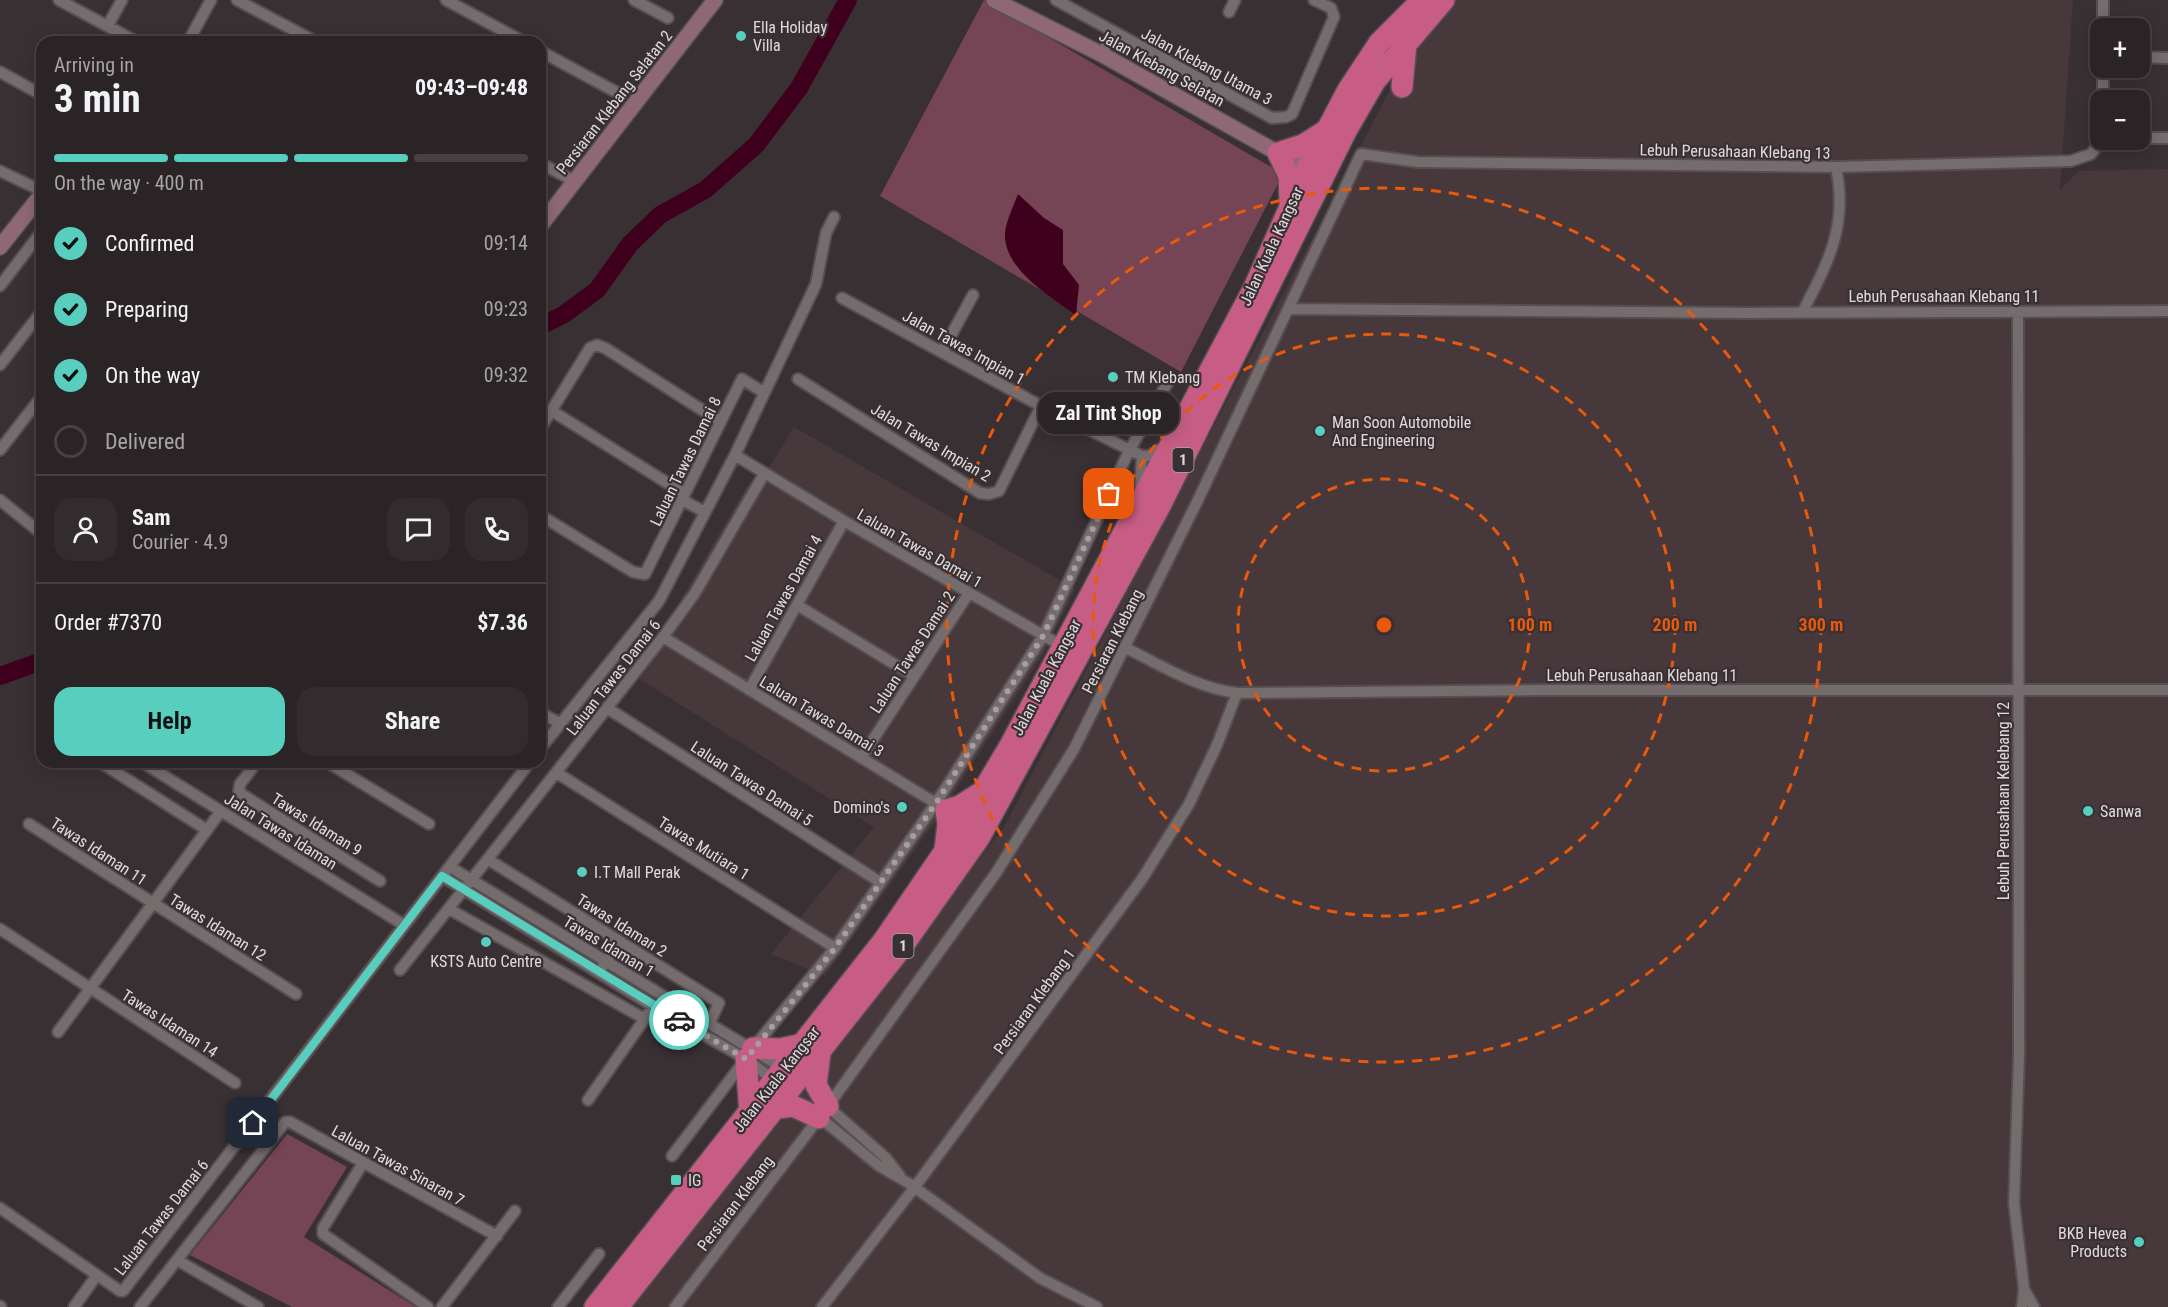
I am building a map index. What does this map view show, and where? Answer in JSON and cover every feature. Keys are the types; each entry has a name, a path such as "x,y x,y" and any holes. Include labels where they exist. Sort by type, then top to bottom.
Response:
{"highway":[{"name":"Jalan Kuala Kangsar","path":"618,1307 811,1049 900,950 993,795 1160,506 1276,272 1362,66 1379,42 1422,0"},
{"name":"Jalan Kuala Kangsar","path":"1337,130 1444,0"},
{"path":"1402,87 1406,44"},
{"path":"1289,208 1289,176 1278,153 1337,130"},
{"path":"1276,272 1277,261 1304,202 1310,167 1337,130"},
{"name":"Jalan Kuala Kangsar","path":"964,823 993,795 1062,646 1254,288 1289,208 1310,167"},
{"path":"954,858 948,824 941,807 960,806 993,795"},
{"path":"954,858 968,836 964,823"},
{"path":"750,1113 749,1053 780,1049 811,1049 816,1085 824,1112 793,1106 785,1086"},
{"name":"Jalan Kuala Kangsar","path":"595,1307 750,1113 785,1086"}],"street":[{"path":"59,0 127,36"},
{"path":"108,26 122,0"},
{"path":"191,36 212,0"},
{"path":"237,0 305,36"},
{"path":"446,0 513,36"},
{"path":"634,0 668,18"},
{"name":"Persiaran Klebang Selatan 2","path":"546,218 716,0"},
{"name":"Jalan Klebang Selatan","path":"994,0 1101,54 1278,153 1310,167"},
{"name":"Jalan Klebang Utama 3","path":"1056,0 1272,118 1292,114 1334,17 1331,8 1314,0"},
{"path":"1229,12 1235,0"},
{"path":"2103,0 2103,18"},
{"path":"1101,54 1114,32"},
{"path":"546,54 618,93"},
{"path":"2150,57 2168,58"},
{"path":"0,72 36,92"},
{"path":"2150,138 2168,138"},
{"name":"Lebuh Perusahaan Klebang 13","path":"1361,154 1418,162 1836,167 2071,160 2091,154 2094,150"},
{"name":"Persiaran Klebang","path":"675,1307 824,1112 996,873 1038,810 1074,749 1126,648 1361,154"},
{"path":"546,166 574,181"},
{"path":"1803,311 1826,267 1837,234 1841,190 1836,167"},
{"path":"0,171 36,190"},
{"path":"0,247 36,201"},
{"name":"Laluan Tawas Damai 6","path":"546,740 659,601 735,455 816,284 826,233 834,217"},
{"path":"0,286 36,239"},
{"path":"942,352 973,295"},
{"name":"Jalan Tawas Impian 1","path":"842,298 1041,406 1142,456"},
{"name":"Lebuh Perusahaan Klebang 11","path":"1287,309 2168,311"},
{"name":"Lebuh Perusahaan Kelebang 12","path":"2018,311 2019,1055 2014,1203 2024,1289 2022,1307"},
{"path":"0,365 36,319"},
{"path":"546,420 590,348 597,345 721,422"},
{"name":"Laluan Tawas Damai 8","path":"546,519 633,572 641,574 647,572 742,379 763,392"},
{"name":"Jalan Tawas Impian 2","path":"798,379 980,493 989,494 999,491 1041,406"},
{"path":"672,1156 749,1053 835,948 880,882 941,807 1043,636 1130,450 1169,380"},
{"path":"0,450 36,404"},
{"path":"552,411 705,512"},
{"path":"1139,502 1142,456 1149,456 1170,444"},
{"name":"Laluan Tawas Damai 1","path":"735,455 844,521 1062,646"},
{"name":"Laluan Tawas Damai 6","path":"400,970 663,637 695,593 764,474"},
{"path":"0,500 36,529"},
{"name":"Laluan Tawas Damai 4","path":"749,690 844,521"},
{"name":"Laluan Tawas Damai 2","path":"861,758 969,593"},
{"path":"796,605 914,676"},
{"name":"Laluan Tawas Damai 3","path":"663,637 964,823"},
{"name":"Lebuh Perusahaan Klebang 11","path":"1126,648 1198,684 1215,690 1237,693 2168,690"},
{"name":"Persiaran Klebang 1","path":"822,1307 914,1188 1142,879 1189,804 1217,745 1237,693"},
{"name":"Laluan Tawas Damai 5","path":"607,708 880,882"},
{"path":"546,715 559,723"},
{"path":"109,768 207,830"},
{"name":"Jalan Tawas Idaman","path":"152,768 404,925"},
{"name":"Tawas Idaman 9","path":"252,768 240,784 239,790 380,881"},
{"path":"337,768 429,824"},
{"name":"Laluan Tawas Damai 6","path":"74,1307 98,1275 123,1291 525,768"},
{"name":"Tawas Mutiara 1","path":"557,773 835,948"},
{"path":"153,903 221,811"},
{"name":"Tawas Idaman 11","path":"29,824 153,903"},
{"name":"Tawas Idaman 2","path":"489,860 719,1003 709,1024"},
{"name":"Tawas Idaman 1","path":"446,871 653,1006 749,1053 785,1086"},
{"name":"Tawas Idaman 1","path":"468,886 606,962 709,1024 749,1053 785,1086"},
{"name":"Tawas Idaman 12","path":"58,1032 153,903 296,994"},
{"path":"449,909 645,1019"},
{"name":"Tawas Idaman 14","path":"0,929 235,1083"},
{"path":"599,972 618,940"},
{"path":"588,1100 653,1006"},
{"path":"785,1086 824,1112 856,1149 1040,1278 1097,1307"},
{"name":"Laluan Tawas Sinaran 7","path":"177,1260 285,1122 290,1122 497,1236"},
{"path":"363,1163 323,1228 323,1234 428,1307"},
{"path":"0,1208 98,1275"},
{"path":"442,1307 515,1211"},
{"path":"558,1307 599,1254"},
{"path":"140,1307 177,1260 258,1307"},
{"name":"Lebuh Perusahaan Kelebang 12","path":"2024,1289 2034,1307"}],"shaded area":[{"path":"984,0 1283,174 1181,372 880,196"},
{"path":"1451,0 2073,0 2060,190 2079,171 2168,169 2168,1307 633,1307 1004,827 1391,88"},
{"path":"1018,194 1044,218 1063,230 1063,264 1079,285 1076,315 1030,281 1020,270 1006,246 1005,233 1008,218"},
{"path":"794,427 1075,589 1044,653 937,819 825,976 771,954 874,827 627,671 672,615 747,486 770,466"},
{"path":"287,1134 347,1167 304,1237 416,1307 292,1307 190,1255"}],"waterway":[{"path":"546,323 563,315 597,290 630,244 660,215 705,190 756,145 799,88 848,0"},
{"path":"0,676 36,663"}],"way so far":[{"path":"679,1020 746,1059 835,948 936,803 1043,636 1109,494"}],"place":[{"name":"Ella Holiday Villa","path":"741,36"},
{"name":"TM Klebang","path":"1113,377"},
{"name":"Man Soon Automobile And Engineering","path":"1320,431"},
{"name":"Zal Tint Shop","path":"1109,494"},
{"name":"Domino's","path":"902,807"},
{"name":"Sanwa","path":"2088,811"},
{"name":"I.T Mall Perak","path":"582,872"},
{"name":"KSTS Auto Centre","path":"486,942"},
{"name":"IG","path":"676,1180"},
{"name":"BKB Hevea Products","path":"2139,1242"}],"route":[{"path":"253,1123 442,876 679,1020"}]}
